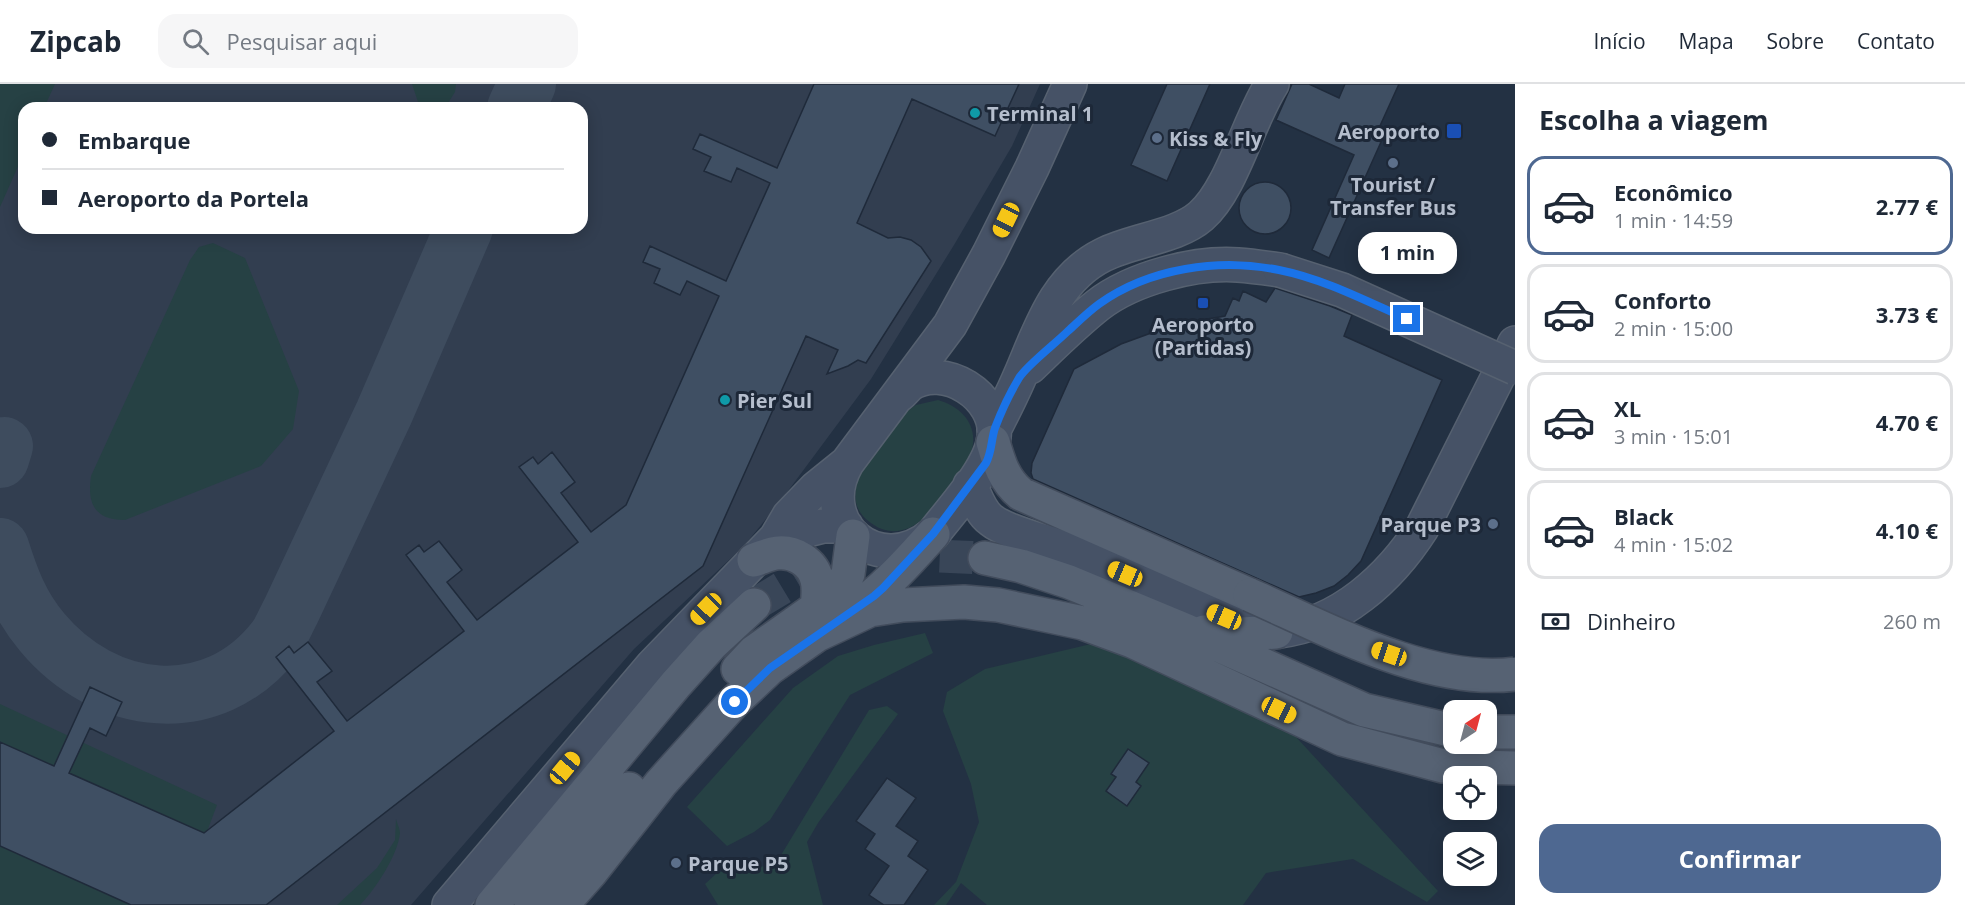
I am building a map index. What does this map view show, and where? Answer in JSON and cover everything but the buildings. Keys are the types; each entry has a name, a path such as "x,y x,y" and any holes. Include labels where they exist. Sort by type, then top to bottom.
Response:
{"main road":[{"path":"562,905 661,783 735,702 818,622 842,585 848,574 849,531 838,509 836,498 840,476 847,463 950,325 970,291 1032,168 1070,84"},
{"path":"531,905 655,758 754,652 874,596 900,571 933,534 990,456 994,436 1046,317 1058,295 1071,279 1102,256 1125,245 1179,229 1200,217 1214,201 1226,181 1262,99 1272,84"},
{"path":"1020,377 1100,303 1131,286 1158,276 1196,267 1237,265 1280,270 1342,290 1515,368"},
{"path":"1187,631 1242,634 1276,632 1323,618 1366,592 1407,551 1422,528 1515,343"},
{"path":"898,396 910,384 937,378 958,382 969,388 986,405 1001,470 1011,486 1021,494 1341,636 1404,659 1439,669 1475,674 1515,674"},
{"path":"449,905 653,665 765,549 802,502 847,463"},
{"path":"970,485 982,511 990,520 1002,527 1071,551 1224,617 1276,632"},
{"path":"765,549 824,526 849,531 871,547 890,552 914,548 933,534"},
{"path":"765,549 791,554 803,560 813,569 818,581 818,622"},
{"path":"985,558 1021,566 1069,582 1187,631 1364,710 1443,728"},
{"path":"818,622 870,610 933,602 998,605 1083,623 1132,641 1342,739 1443,766 1515,768"},
{"path":"492,905 676,684 711,645 754,605"},
{"path":"1497,732 1515,732"}],"shaded area":[{"path":"0,84 1040,84 1012,146 871,379 782,499 744,546 634,649 411,905 0,905"}],"green space":[{"path":"0,84 55,84 47,102 18,102 18,166 0,207"},
{"path":"412,84 456,84 455,92 449,102 418,102"},
{"path":"213,243 245,258 299,391 293,429 261,466 125,520 106,517 95,508 92,502 91,476 190,260 199,247"},
{"path":"938,400 955,408 968,420 973,445 968,459 937,504 915,525 900,531 878,527 860,513 855,498 857,483 864,467 874,451 907,411 916,405"},
{"path":"925,633 933,653 850,695 770,820 754,832 727,846 687,807 793,688 838,656"},
{"path":"1091,644 1208,687 1285,725 1438,891 1427,902 1353,859 1266,873 1243,905 987,905 961,883 946,905 934,905 956,882 979,822 971,784 943,711 947,692 985,669"},
{"path":"0,704 217,805 205,837 232,905 0,905"},
{"path":"887,706 898,714 818,823 807,842 823,905 718,905 705,884 718,872 775,865 869,710"},
{"path":"396,819 400,831 398,842 379,881 360,905 337,905 377,868 395,840"}],"taxiway":[{"path":"519,102 527,84"},
{"path":"0,547 16,592 34,622 67,657 96,676 127,689 159,694 191,693 222,683 250,665 276,639 291,611 384,413 461,234"},
{"path":"0,459 4,446"}],"tunnel":[{"path":"891,558 913,555 985,558"},
{"path":"754,605 802,576 840,567"}],"place":[{"name":"Terminal 1","path":"975,113"},
{"name":"Aeroporto","path":"1454,131"},
{"name":"Kiss & Fly","path":"1157,138"},
{"name":"Tourist / Transfer Bus","path":"1393,163"},
{"name":"Aeroporto (Partidas)","path":"1203,303"},
{"name":"Pier Sul","path":"725,400"},
{"name":"Parque P3","path":"1493,524"},
{"name":"Parque P5","path":"676,863"}],"route":[{"path":"735,702 770,668 874,596 900,571 933,534 986,463 990,456 994,430 1020,377 1100,303 1131,286 1158,276 1196,267 1237,265 1280,270 1316,281 1407,319"}]}
